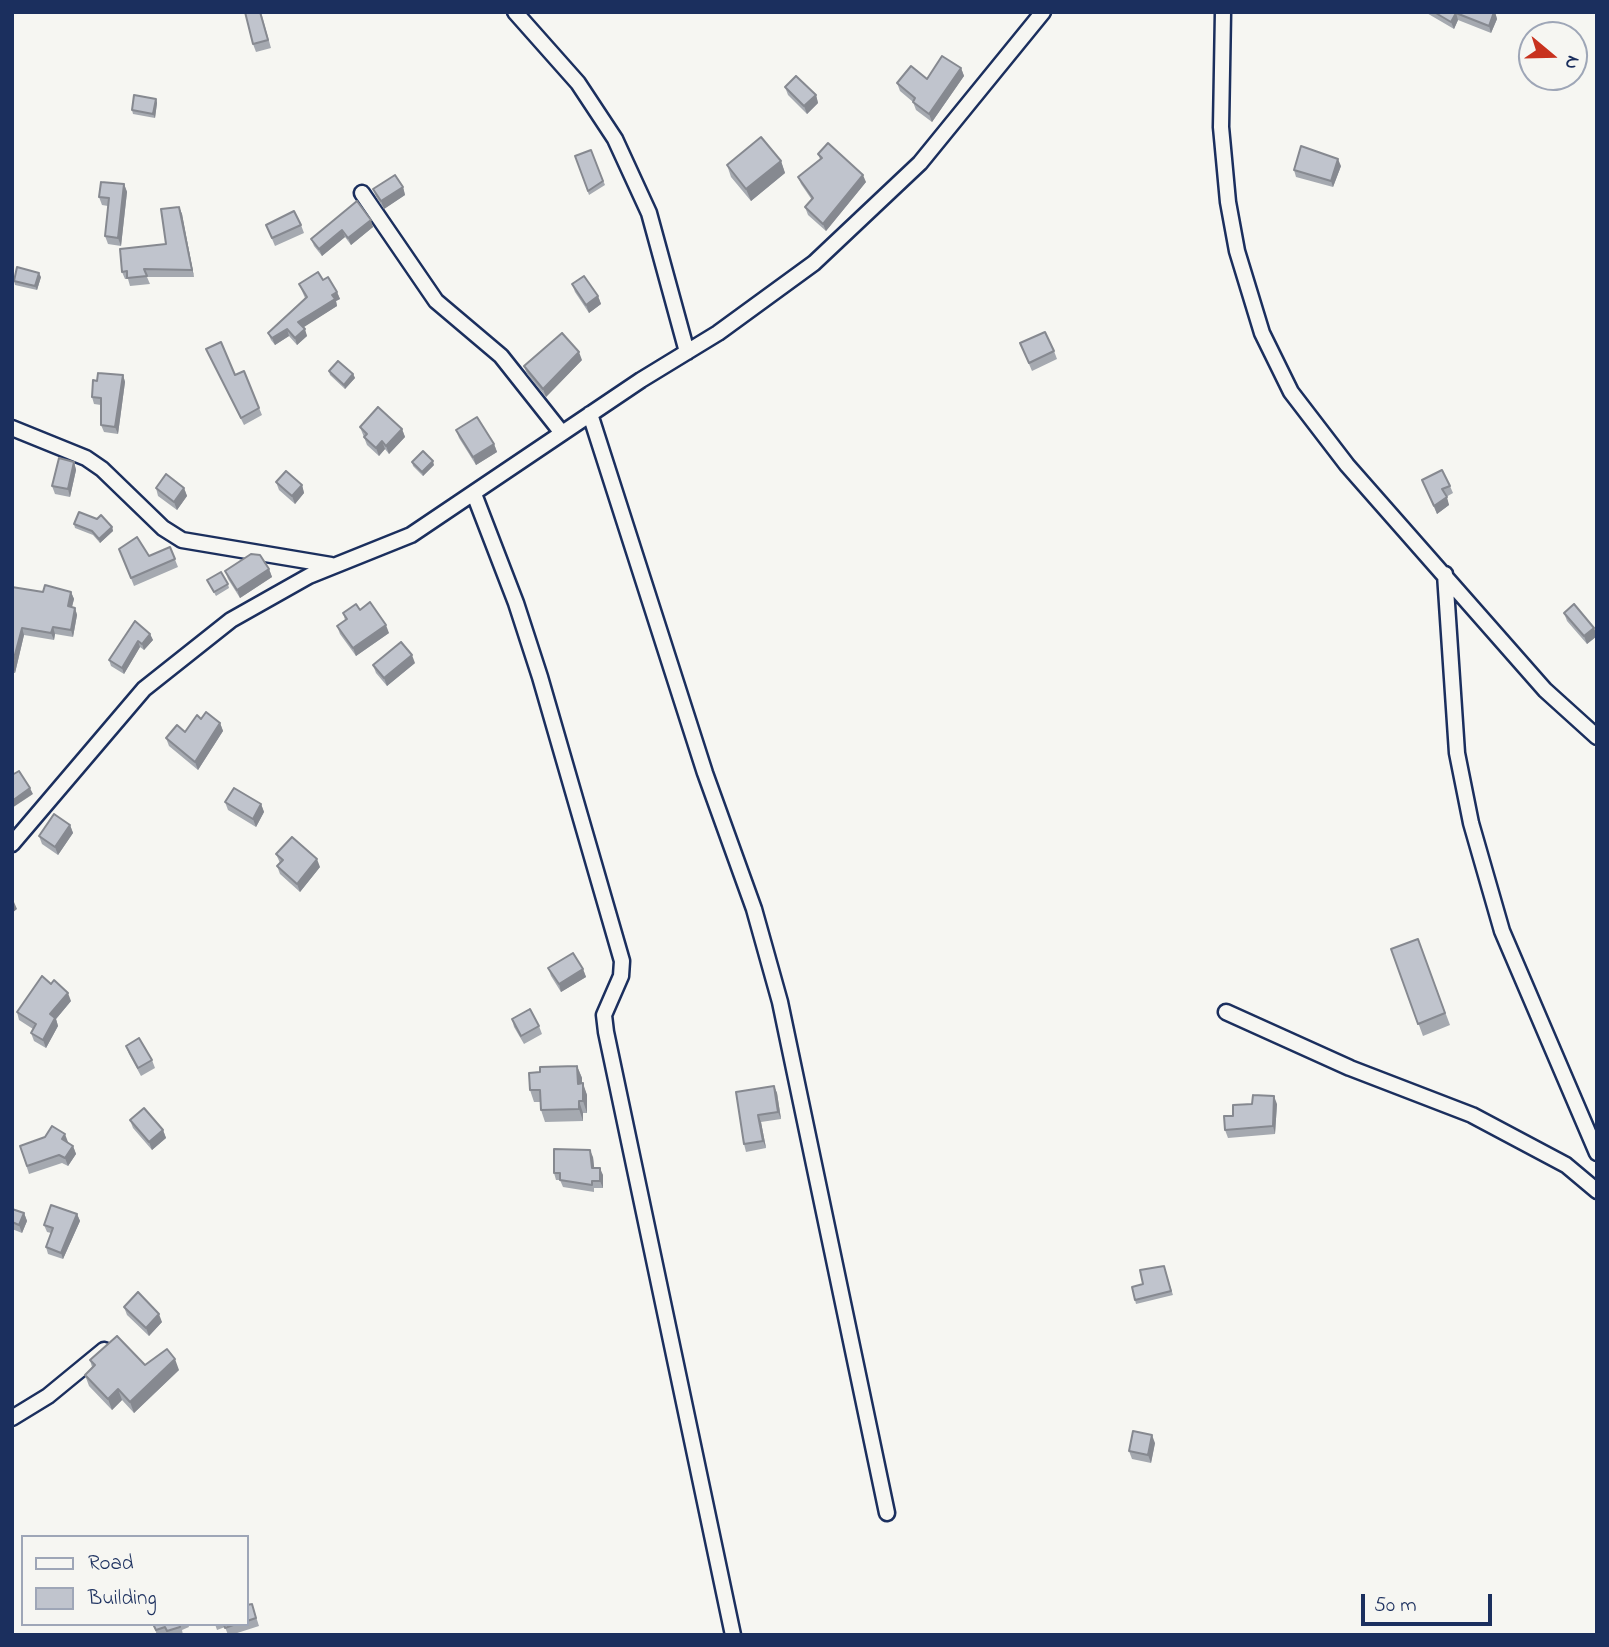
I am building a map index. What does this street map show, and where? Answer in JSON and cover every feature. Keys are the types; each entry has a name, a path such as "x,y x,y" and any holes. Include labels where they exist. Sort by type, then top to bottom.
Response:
{"street":[{"path":"515,12 578,83 615,139 649,214 687,352"},
{"path":"12,844 114,723 163,672 231,620 285,587 411,535 590,414 774,295 854,229 920,163 1043,12"},
{"path":"1223,12 1221,127 1228,202 1237,251 1262,333 1291,392 1348,465 1545,690 1597,737"},
{"path":"362,193 436,300 501,356 562,433"},
{"path":"590,414 705,773 754,909 780,1002 887,1513"},
{"path":"12,428 86,458 102,469 163,528 182,540 332,566"},
{"path":"474,494 516,603 540,677 622,961 621,976 604,1014 606,1032 733,1635"},
{"path":"1446,574 1457,753 1471,823 1503,931 1597,1153"},
{"path":"1226,1012 1350,1068 1472,1115 1566,1165 1597,1191"},
{"path":"12,1418 48,1396 112,1343"}],"building":[{"path":"245,12 260,12 268,40 253,44"},
{"path":"1434,12 1494,12 1489,26 1456,13 1451,22"},
{"path":"942,56 961,68 929,114 913,102 915,98 897,83 911,66 927,79"},
{"path":"796,76 816,95 804,106 785,87"},
{"path":"134,95 156,99 153,114 132,110"},
{"path":"761,137 781,161 746,189 727,165"},
{"path":"828,143 863,175 823,224 805,207 813,198 798,177 822,158 818,154"},
{"path":"1301,146 1338,159 1331,181 1294,170"},
{"path":"591,150 603,181 588,191 575,156"},
{"path":"395,175 403,187 381,201 373,189"},
{"path":"101,182 124,184 118,238 105,236 109,198 99,197"},
{"path":"357,201 371,220 348,238 342,230 319,249 311,239"},
{"path":"179,207 192,270 144,269 147,276 127,278 127,271 122,272 120,249 166,244 161,209"},
{"path":"294,211 301,225 272,238 266,225"},
{"path":"17,267 39,273 35,286 14,281"},
{"path":"318,272 323,280 328,277 337,292 332,295 335,299 298,322 305,329 295,338 287,329 272,338 268,333 307,297 299,284"},
{"path":"584,276 598,296 586,305 572,284"},
{"path":"1045,332 1054,351 1029,363 1020,343"},
{"path":"562,333 579,352 543,389 524,366"},
{"path":"221,342 235,375 244,371 259,408 241,418 206,349"},
{"path":"338,361 353,374 344,385 329,371"},
{"path":"98,373 123,375 115,427 101,425 101,398 92,397 93,380 97,381"},
{"path":"378,407 402,429 386,446 382,441 376,448 364,437 367,434 360,427"},
{"path":"477,417 494,444 473,457 456,430"},
{"path":"423,451 433,461 422,472 412,462"},
{"path":"59,458 74,462 68,489 52,486"},
{"path":"1442,470 1450,486 1442,489 1447,497 1434,506 1422,480"},
{"path":"286,471 302,485 292,496 276,482"},
{"path":"166,474 184,488 174,502 156,488"},
{"path":"79,512 97,519 101,515 112,527 99,539 92,531 74,524"},
{"path":"137,537 149,556 170,547 175,559 131,578 119,549"},
{"path":"251,554 260,555 269,569 237,590 225,571"},
{"path":"221,572 228,584 214,592 207,580"},
{"path":"45,585 71,592 68,606 75,608 71,630 53,627 51,633 22,628 12,666 12,587 43,592"},
{"path":"370,602 386,625 353,648 337,626 347,619 343,613 356,604 360,610"},
{"path":"1574,604 1594,628 1584,636 1564,613"},
{"path":"135,621 150,634 142,644 138,641 122,668 109,660"},
{"path":"401,642 412,655 384,678 373,665"},
{"path":"206,712 220,723 195,762 166,738 177,725 185,732 197,715 201,719"},
{"path":"19,771 30,788 12,801 12,775"},
{"path":"234,788 261,804 253,819 225,802"},
{"path":"54,814 70,825 55,847 39,836"},
{"path":"292,837 317,859 297,884 277,866 283,860 276,854"},
{"path":"1418,939 1445,1013 1418,1024 1391,949"},
{"path":"573,953 583,969 559,984 548,968"},
{"path":"42,976 51,984 54,980 68,993 50,1014 55,1018 43,1040 31,1033 36,1024 17,1012"},
{"path":"530,1009 539,1026 521,1036 512,1019"},
{"path":"139,1038 152,1060 138,1068 126,1046"},
{"path":"577,1066 578,1084 583,1083 583,1101 579,1101 579,1109 541,1110 540,1090 530,1090 529,1073 540,1072 540,1067"},
{"path":"774,1086 778,1112 758,1115 763,1141 744,1144 736,1092"},
{"path":"1253,1095 1274,1096 1273,1126 1225,1130 1224,1116 1233,1116 1233,1105 1252,1104"},
{"path":"144,1108 163,1130 149,1142 130,1120"},
{"path":"52,1126 65,1134 62,1139 73,1146 65,1158 59,1155 27,1166 20,1146 45,1137"},
{"path":"554,1149 590,1150 592,1168 600,1168 600,1181 592,1181 592,1185 560,1180 560,1173 554,1173"},
{"path":"51,1205 77,1214 61,1253 46,1247 53,1228 44,1225"},
{"path":"12,1209 24,1213 19,1225 12,1222"},
{"path":"1164,1266 1171,1291 1135,1300 1132,1287 1143,1284 1140,1270"},
{"path":"138,1292 159,1314 146,1328 124,1307"},
{"path":"117,1336 145,1365 167,1349 175,1359 130,1402 118,1389 108,1399 85,1375 95,1365 90,1360"},
{"path":"1133,1431 1152,1435 1148,1455 1129,1451"},
{"path":"252,1604 256,1618 248,1621 248,1605"},
{"path":"154,1626 180,1626 167,1631 165,1627 156,1630"}]}
